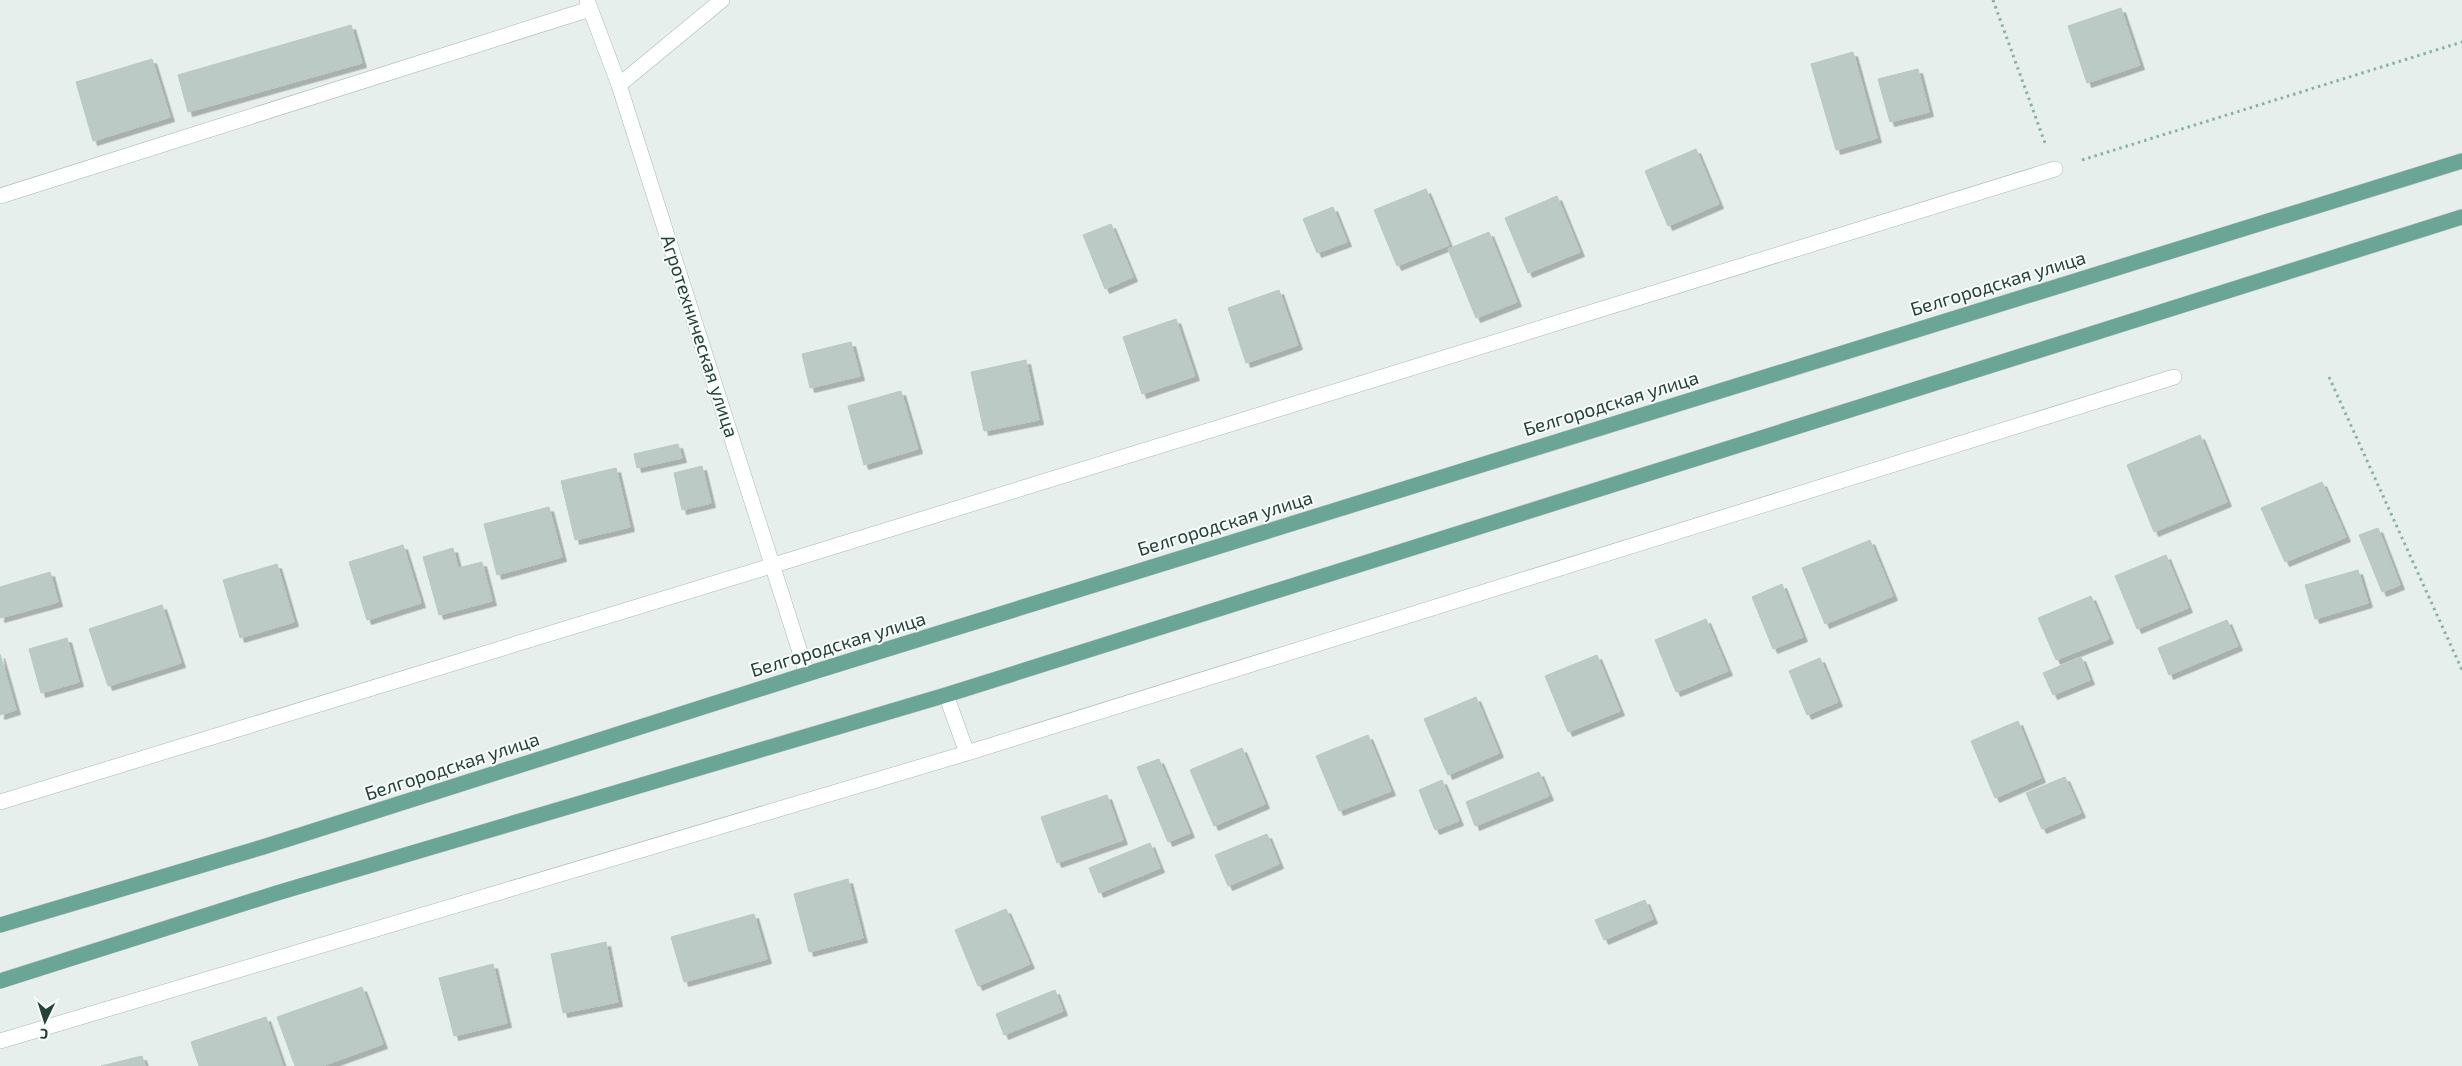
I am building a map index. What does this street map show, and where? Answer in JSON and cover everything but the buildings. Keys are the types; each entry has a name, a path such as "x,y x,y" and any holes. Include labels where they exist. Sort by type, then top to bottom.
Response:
{"main road":[{"name":"Белгородская улица","path":"0,926 264,847 807,674 2462,161"},
{"path":"0,981 277,893 946,695 2462,217"}],"street":[{"path":"619,85 722,0"},
{"path":"0,196 589,4"},
{"name":"Агротехническая улица","path":"589,4 619,85 774,565 807,674"},
{"path":"0,802 2055,169"},
{"path":"0,1041 967,754 2174,377"},
{"path":"946,695 967,754"}],"path":[{"path":"1993,0 2055,169 2462,42"},
{"path":"2329,377 2462,670"}]}
